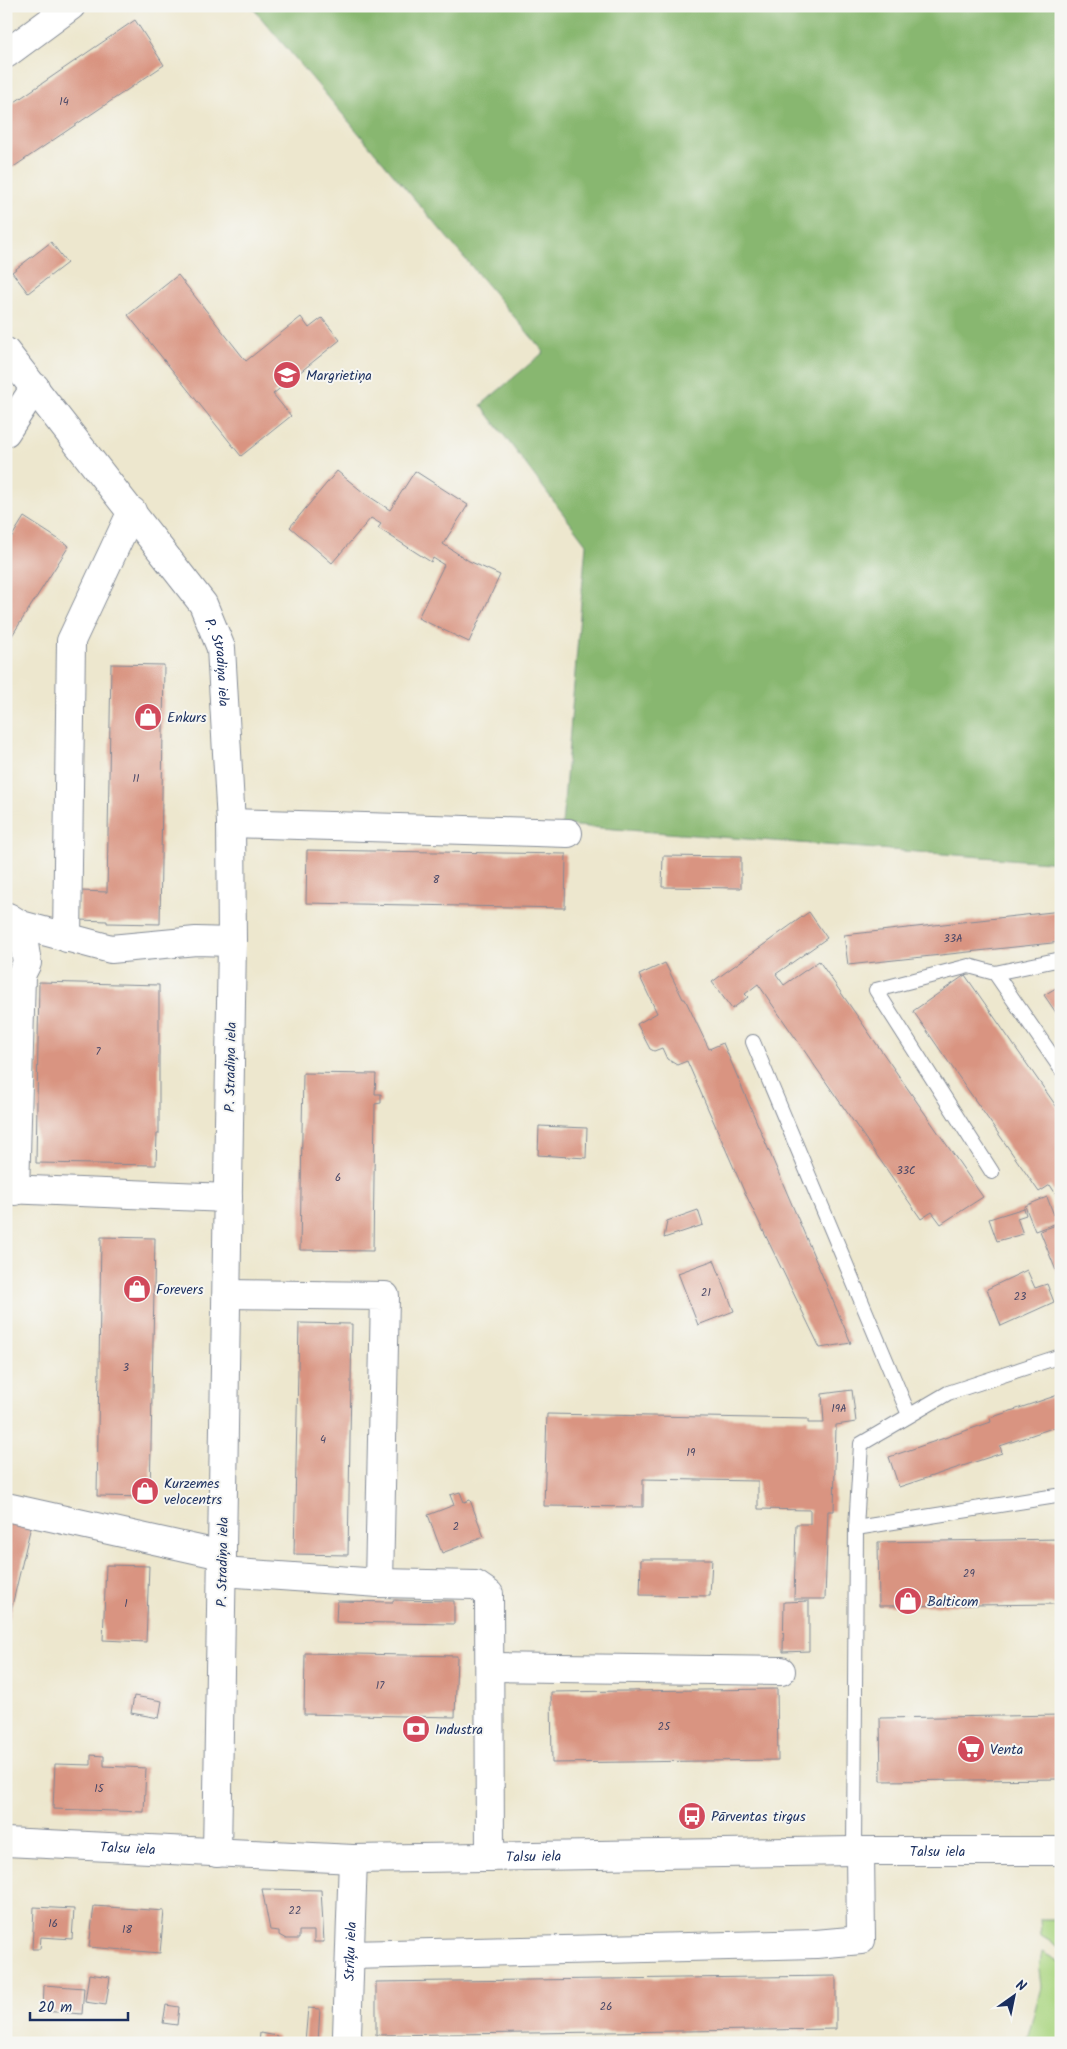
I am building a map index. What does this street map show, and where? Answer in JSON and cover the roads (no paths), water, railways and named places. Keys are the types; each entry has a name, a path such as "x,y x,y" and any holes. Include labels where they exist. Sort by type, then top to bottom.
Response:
{"street":[{"path":"6,54 72,6"},
{"name":"P. Stradiņa iela","path":"6,352 203,604 221,648 231,823 232,942 228,1294 217,1853"},
{"path":"6,432 35,387"},
{"path":"67,938 71,642 132,511"},
{"path":"231,823 568,832"},
{"path":"228,1198 11,1190 21,975 17,962 14,920 67,938 111,949 196,941 232,942"},
{"path":"228,1294 385,1296 379,1583"},
{"path":"6,1507 222,1564 379,1583 476,1584 489,1594 490,1857"},
{"path":"490,1667 781,1671"},
{"name":"Talsu iela","path":"6,1842 353,1859 857,1851 1061,1851"},
{"path":"350,1955 816,1944 861,1940 857,1851"},
{"name":"Strīķu iela","path":"349,2043 347,2035 353,1859"}],"lane":[{"path":"992,1172 876,990 969,966 994,973 1061,959"},
{"path":"994,973 1061,1069"},
{"path":"753,1042 909,1414"},
{"path":"857,1851 856,1528 862,1444 909,1414 948,1393 1061,1356"},
{"path":"856,1528 1056,1496"}],"place":[{"name":"Margrietiņa","path":"287,375"},
{"name":"Enkurs","path":"148,717"},
{"name":"Forevers","path":"137,1289"},
{"name":"Kurzemes velocentrs","path":"145,1491"},
{"name":"Balticom","path":"908,1601"},
{"name":"Industra","path":"416,1729"},
{"name":"Venta","path":"971,1749"},
{"name":"Pārventas tirgus","path":"692,1816"}]}
